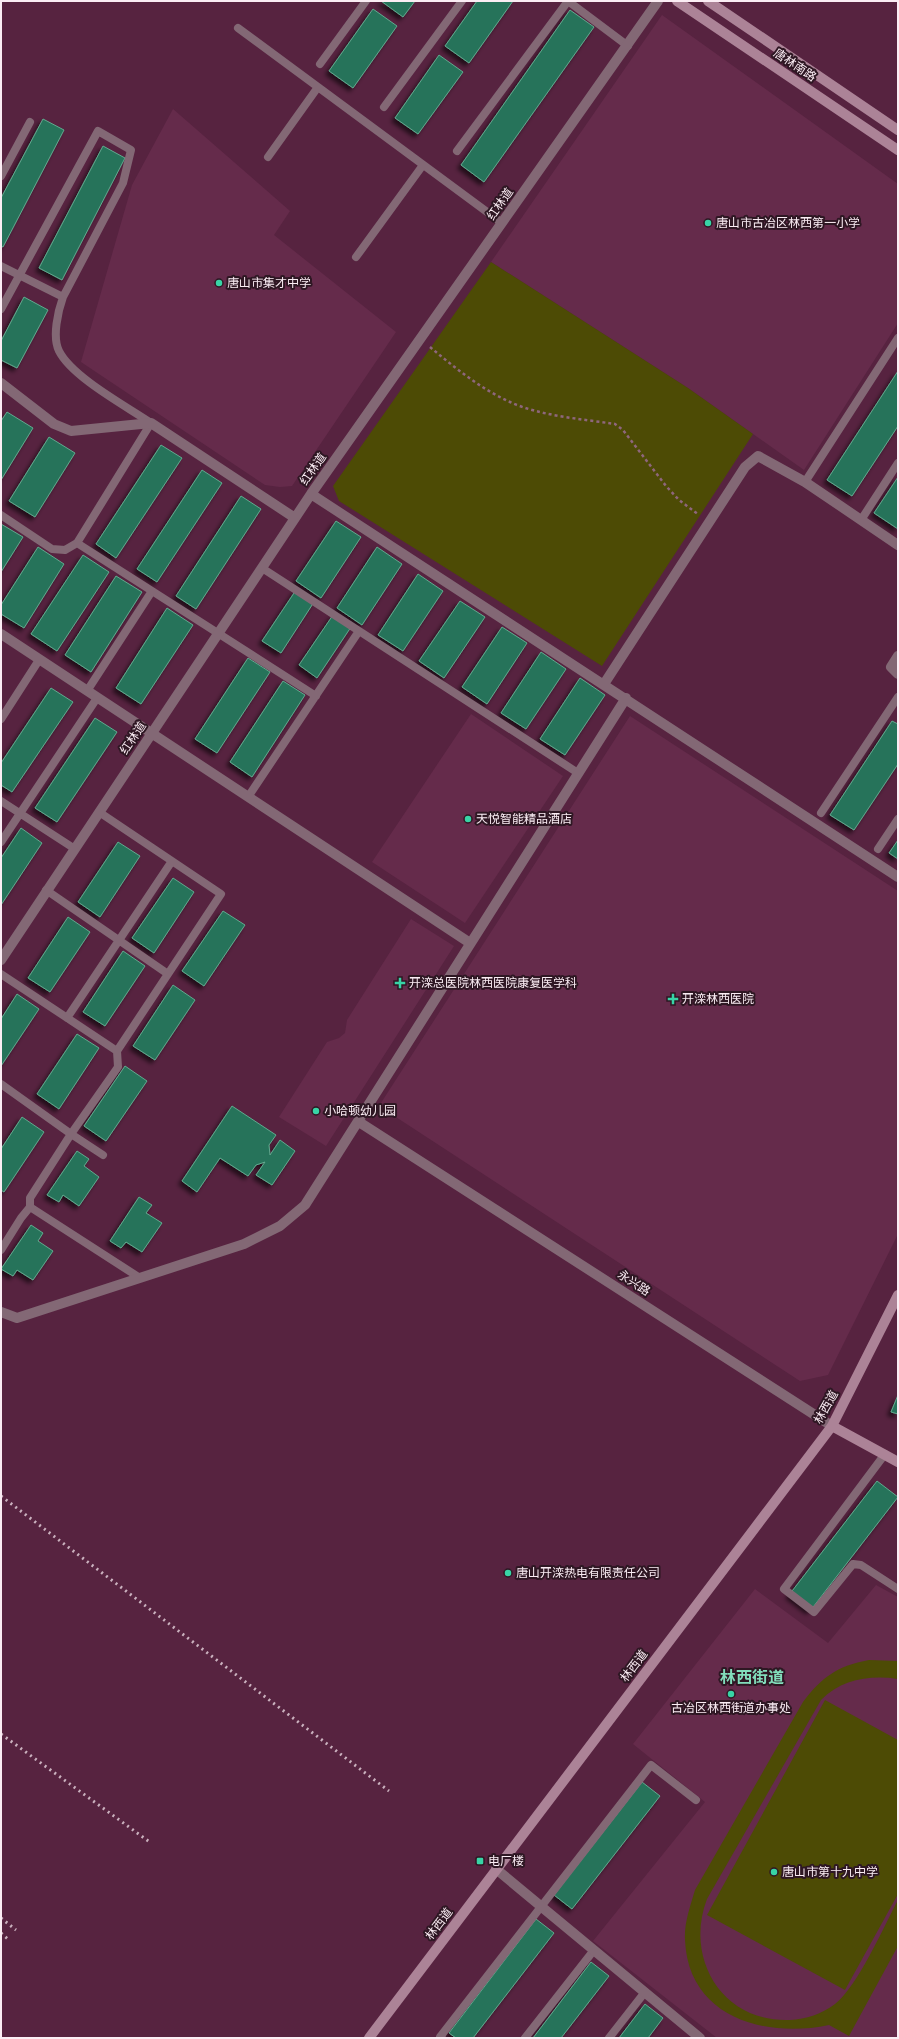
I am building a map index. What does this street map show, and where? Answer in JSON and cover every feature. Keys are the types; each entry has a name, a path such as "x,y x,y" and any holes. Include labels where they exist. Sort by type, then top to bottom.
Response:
{"main road":[{"name":"唐林南路","path":"677,1 898,150"},
{"name":"唐林南路","path":"708,1 898,130"},
{"name":"林西道","path":"369,2038 832,1426 898,1295"},
{"name":"永兴路","path":"832,1426 898,1462"}],"street":[{"name":"红林道","path":"1,960 46,890 100,812 311,494 628,46 658,1"},
{"path":"1,383 54,424 71,431 151,423 295,518"},
{"path":"604,684 745,467 758,456 805,482 898,544"},
{"path":"311,494 626,698 898,877"},
{"path":"1,634 470,943"},
{"path":"898,656 890,667 898,674"},
{"path":"1,1312 17,1318 244,1244 280,1226 305,1205 359,1122 470,943 626,698"},
{"name":"永兴路","path":"359,1122 832,1426"},
{"path":"496,1870 594,1950 695,2037"}],"lane":[{"path":"320,64 366,1"},
{"path":"384,107 462,1"},
{"path":"457,151 568,1 628,46"},
{"path":"238,28 502,223"},
{"path":"268,156 318,88"},
{"path":"1,176 30,122"},
{"path":"1,309 98,131 131,150 123,183 63,297 56,327 59,350 72,370 151,423 77,542 65,550 52,549 1,515"},
{"path":"356,257 423,165"},
{"path":"1,266 63,297"},
{"path":"805,482 897,342"},
{"path":"861,520 898,462"},
{"path":"77,542 316,696"},
{"path":"262,568 578,773"},
{"path":"87,691 152,591"},
{"path":"248,797 359,631"},
{"path":"1,719 39,660"},
{"path":"1,842 97,698"},
{"path":"821,813 898,698"},
{"path":"1,801 75,849"},
{"path":"1,1250 21,1218 30,1207 30,1198 71,1134 118,1067 117,1051 221,894 100,812"},
{"path":"878,849 898,819"},
{"path":"67,1018 172,861"},
{"path":"46,890 168,974"},
{"path":"1,974 117,1051"},
{"path":"1,1084 103,1156"},
{"path":"30,1207 140,1278"},
{"path":"885,1454 784,1589 814,1612 853,1564 861,1565 898,1587"},
{"path":"442,2038 440,2037 540,1906 651,1765 696,1800"},
{"path":"525,2038 594,1950"},
{"path":"609,2038 644,1992"}],"path":[{"path":"420,339 451,364 486,389 511,403 538,411 615,424 623,430 679,500 709,522"}],"shaded area":[{"name":"唐山市古冶区林西第一小学","path":"662,15 898,184 898,323 804,470 688,388 491,262"},
{"name":"唐山市集才中学","path":"173,109 290,211 274,235 396,332 292,486 280,487 265,485 81,362 132,185"},
{"path":"491,262 688,388 753,434 602,666 339,501 333,486"},
{"name":"天悦智能精品酒店","path":"471,714 563,776 465,923 372,862"},
{"name":"开滦林西医院","path":"630,716 898,891 898,1234 828,1375 800,1381 379,1106"},
{"name":"开滦总医院林西医院康复医学科","path":"411,919 454,946 326,1146 279,1117 327,1042 339,1038 345,1033 347,1020"},
{"name":"唐山市第十九中学","path":"876,1585 898,1597 898,2038 717,2038 593,1941 705,1802 633,1744 755,1589 828,1643"},
{"path":"869,1660 898,1661 898,1679 867,1678 857,1680 838,1687 821,1700 707,1899 701,1922 701,1944 705,1964 715,1983 728,1999 746,2011 766,2018 790,2020 808,2017 819,2013 830,2008 844,1996 861,1971 898,1900 898,1946 849,2036 829,2025 804,2028 779,2028 755,2024 733,2016 714,2004 699,1987 689,1966 685,1940 685,1927 695,1890 803,1702 824,1679 831,1674 839,1669"},
{"path":"825,1700 898,1740 898,1894 845,1990 707,1915"}],"building":[{"path":"381,1 415,1 403,17"},
{"path":"477,1 513,1 469,63 445,46"},
{"path":"373,9 397,26 353,88 329,71"},
{"path":"570,10 594,27 484,182 461,165"},
{"path":"439,55 463,72 418,134 395,118"},
{"path":"43,119 64,130 3,247 1,246 1,198"},
{"path":"103,146 125,158 62,280 39,268"},
{"path":"24,297 48,310 17,368 1,360 1,341"},
{"path":"898,371 898,426 852,496 827,480"},
{"path":"7,412 33,428 1,480 1,421"},
{"path":"49,437 75,453 35,517 9,501"},
{"path":"161,445 182,458 116,558 96,544"},
{"path":"202,470 222,483 157,582 137,569"},
{"path":"898,477 898,529 874,513"},
{"path":"241,496 261,509 196,609 176,596"},
{"path":"336,521 361,537 321,598 296,581"},
{"path":"1,524 23,537 1,572"},
{"path":"38,547 64,564 24,628 1,614 1,605"},
{"path":"377,547 402,564 362,625 337,608"},
{"path":"83,555 109,572 57,651 31,634"},
{"path":"418,574 443,591 403,651 378,635"},
{"path":"116,576 142,592 91,672 65,655"},
{"path":"296,590 314,602 281,653 262,641"},
{"path":"460,601 485,617 444,678 419,661"},
{"path":"167,608 193,625 141,704 116,688"},
{"path":"333,615 351,627 317,678 299,665"},
{"path":"502,627 527,643 487,704 462,687"},
{"path":"541,652 566,669 526,729 501,713"},
{"path":"248,658 270,672 217,753 195,739"},
{"path":"580,678 605,695 565,755 540,739"},
{"path":"283,681 305,695 252,777 230,762"},
{"path":"51,688 73,702 12,792 1,785 1,763"},
{"path":"95,718 117,732 57,822 35,808"},
{"path":"892,721 898,724 898,764 854,830 830,815"},
{"path":"21,828 42,843 1,905 1,858"},
{"path":"898,840 898,859 889,853"},
{"path":"118,842 140,856 100,917 78,902"},
{"path":"173,878 194,892 154,953 132,938"},
{"path":"223,911 245,925 204,986 182,971"},
{"path":"68,917 90,932 50,992 28,978"},
{"path":"123,951 145,966 105,1026 83,1012"},
{"path":"173,985 195,1000 155,1060 133,1046"},
{"path":"17,994 39,1009 1,1066 1,1019"},
{"path":"77,1034 99,1048 59,1109 37,1094"},
{"path":"125,1066 147,1081 106,1141 84,1126"},
{"path":"232,1106 276,1135 269,1145 270,1155 280,1140 295,1151 272,1185 256,1175 265,1162 256,1165 248,1176 220,1158 197,1192 182,1181"},
{"path":"22,1117 44,1132 4,1192 1,1190 1,1149"},
{"path":"77,1151 89,1159 84,1166 99,1177 79,1206 63,1195 59,1202 47,1195"},
{"path":"139,1197 152,1205 146,1213 162,1223 142,1252 126,1242 121,1248 110,1241"},
{"path":"31,1225 43,1233 38,1241 53,1251 33,1280 17,1270 13,1276 1,1269"},
{"path":"898,1395 898,1414 891,1412"},
{"path":"877,1481 898,1497 810,1611 789,1595"},
{"path":"642,1782 660,1796 572,1909 554,1895"},
{"path":"536,1919 554,1933 473,2038 456,2038 449,2033"},
{"path":"591,1962 609,1976 561,2038 533,2038"},
{"path":"645,2004 663,2018 648,2038 619,2038"}],"railway":[{"path":"1,1496 389,1791"},
{"path":"1,1734 151,1843"},
{"path":"1,1918 16,1930"},
{"path":"1,1933 9,1940"}],"place":[{"name":"唐山市古冶区林西第一小学","path":"708,223"},
{"name":"唐山市集才中学","path":"219,283"},
{"name":"天悦智能精品酒店","path":"468,819"},
{"name":"开滦总医院林西医院康复医学科","path":"400,983"},
{"name":"开滦林西医院","path":"673,999"},
{"name":"小哈顿幼儿园","path":"316,1111"},
{"name":"唐山开滦热电有限责任公司","path":"508,1573"},
{"name":"古冶区林西街道办事处","path":"731,1694"},
{"name":"电厂楼","path":"480,1861"},
{"name":"唐山市第十九中学","path":"774,1872"}],"district":[{"name":"林西街道","path":"752,1677"}]}
